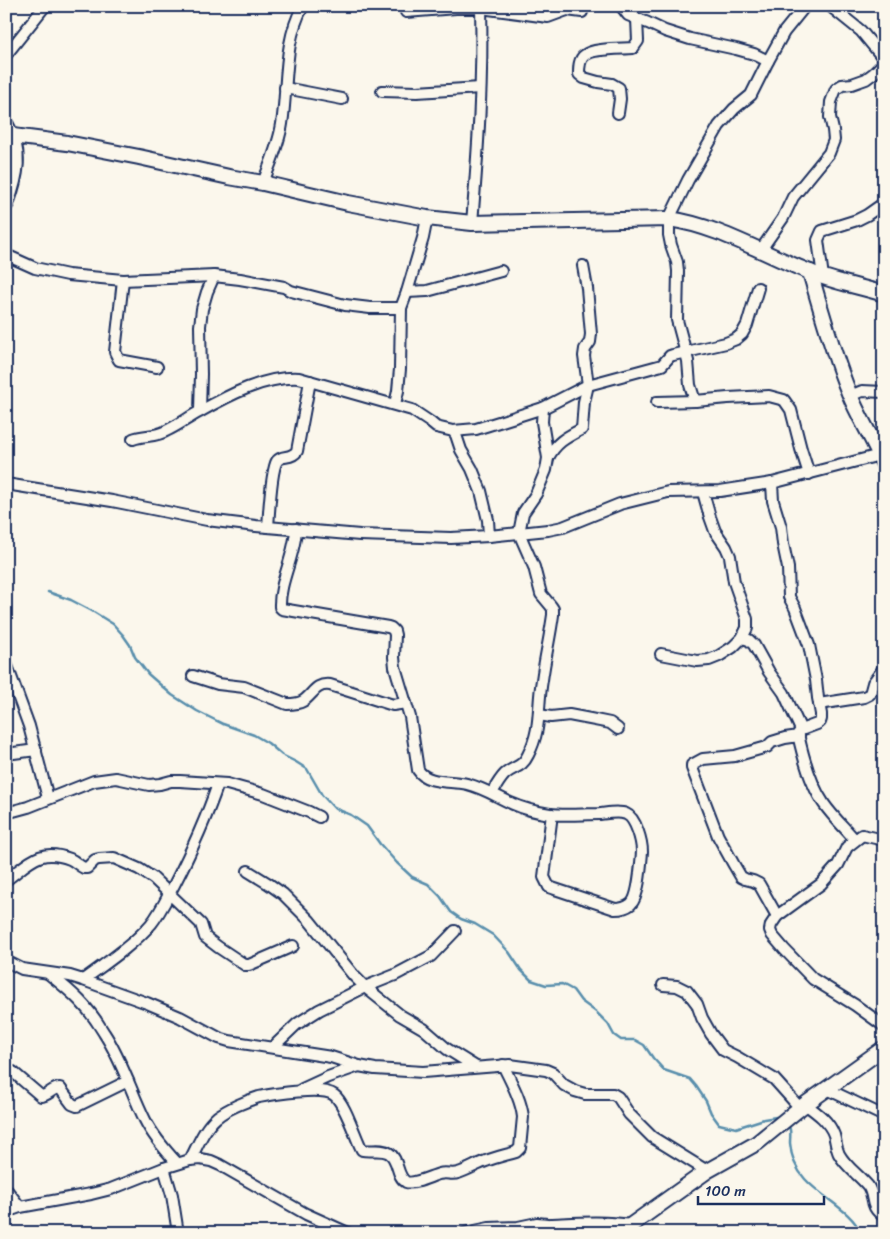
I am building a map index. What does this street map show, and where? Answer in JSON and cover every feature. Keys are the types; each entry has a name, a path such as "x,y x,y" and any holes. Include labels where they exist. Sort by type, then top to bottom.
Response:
{"street":[{"path":"6,55 45,6"},
{"path":"263,183 279,139 282,124 287,57 295,22 302,6"},
{"path":"406,12 481,7 548,17 567,10 582,12 583,6"},
{"path":"621,6 628,15 665,31 690,39 736,48 768,61"},
{"path":"695,401 690,385 686,352 677,320 678,270 669,235 669,219 688,180 719,126 734,109 751,95 784,32 805,6"},
{"path":"760,251 782,218 793,197 829,153 834,140 834,130 830,117 831,102 836,89 842,85 866,80 884,61 861,31 830,6"},
{"path":"472,223 479,135 481,7"},
{"path":"618,113 619,88 612,84 584,78 579,74 579,64 585,55 597,50 633,48 638,40 637,19"},
{"path":"285,88 342,99"},
{"path":"382,91 417,92 480,88"},
{"path":"6,204 16,170 16,154 9,130 263,183 348,203 427,218 472,223 669,219 688,222 729,237 816,275 884,294"},
{"path":"6,484 207,520 360,535 451,538 548,530 563,527 620,504 654,495 678,491 720,491 772,483 882,460 850,396 839,369 816,275 818,240 822,231 857,220 884,203"},
{"path":"395,404 400,369 400,308 407,292 427,218"},
{"path":"6,255 34,268 68,275 123,280 214,276 284,287 294,292 346,305 370,308 400,308"},
{"path":"492,793 503,775 517,767 527,757 535,741 540,715 539,698 553,609 541,594 534,567 519,533 523,513 536,494 553,448 582,429 584,402 588,385 584,356 591,334 583,266"},
{"path":"407,292 427,291 501,271"},
{"path":"200,411 200,326 202,309 214,276"},
{"path":"123,280 116,352 119,360 157,366"},
{"path":"133,439 164,432 234,394 266,381 288,377 310,380 395,404 412,410 436,427 453,432 476,429 542,408 588,385 662,364 670,356 736,340 747,325 758,288"},
{"path":"268,527 276,463 280,458 292,456 297,451 310,380"},
{"path":"850,396 862,391 884,392"},
{"path":"657,402 769,396 784,400 791,410 809,474"},
{"path":"542,408 542,422 548,458"},
{"path":"453,432 481,491 488,520 488,536"},
{"path":"772,483 773,501 781,527 788,568 789,597 809,645 821,719 820,722 800,733 772,742 767,747 735,756 703,759 692,765 692,768 718,836 734,866 745,879 753,880 760,884 777,916"},
{"path":"661,654 709,660 733,647 742,638 747,628 744,606 734,582 730,556 715,530 703,492"},
{"path":"296,529 280,607 282,609 392,628 396,635 395,666 410,717 418,770 421,774 432,780 466,784 484,789 526,809 552,814 626,814 636,824 642,852 636,894 632,903 626,907 615,909 549,887 544,877 552,814"},
{"path":"742,638 749,640 754,645 764,664 784,693 800,733 807,767 825,806 855,840 862,835 884,840"},
{"path":"6,663 29,726 48,798"},
{"path":"819,704 864,697 870,694 873,683 884,668"},
{"path":"193,676 218,684 244,687 280,703 287,704 302,702 316,688 325,684 393,705 406,704"},
{"path":"540,715 552,717 569,715 590,718 610,723 618,729"},
{"path":"6,754 36,750"},
{"path":"6,812 28,807 94,780 116,778 149,785 180,781 236,786 263,794 319,817"},
{"path":"83,980 118,954 147,928 158,915 208,813 218,784"},
{"path":"862,835 847,847 838,865 821,884 777,916 770,930 784,949 813,979 884,1026"},
{"path":"6,880 36,858 46,854 68,858 84,868 95,860 118,858 153,878 201,924 206,937 245,965 293,946"},
{"path":"248,871 283,894 309,920 365,987 400,1015 424,1029 447,1049 476,1067"},
{"path":"273,1047 297,1024 319,1010 431,956 455,931"},
{"path":"6,961 22,969 70,976 83,980 159,1007 219,1038 236,1042 331,1057 376,1069 423,1072 503,1065 546,1070 553,1073 564,1085 575,1091 585,1094 613,1094 618,1097 629,1114 652,1137 707,1172"},
{"path":"48,973 74,994 88,1009 106,1035 150,1128 177,1163"},
{"path":"664,985 677,986 687,991 697,1004 702,1018 723,1050 774,1079 802,1106 817,1113 827,1123 834,1133 839,1154 849,1168 867,1185 871,1192 874,1207 884,1216"},
{"path":"464,1233 489,1228 518,1227 537,1223 616,1223 625,1229 707,1172 757,1143 802,1106 884,1048"},
{"path":"190,1160 205,1132 216,1118 225,1112 258,1098 320,1090 330,1093 339,1100 362,1150 390,1153 404,1180 408,1183 440,1174 458,1173 486,1161 516,1152 520,1148 523,1112 517,1093 503,1065"},
{"path":"295,1092 359,1066"},
{"path":"6,1070 13,1072 41,1096 56,1088 60,1088 75,1106 128,1081"},
{"path":"827,1089 884,1116"},
{"path":"6,1212 20,1207 91,1194 177,1163 200,1159 220,1165 306,1214 348,1233"},
{"path":"164,1168 172,1195 178,1233"},
{"path":"6,1189 20,1207"},
{"path":"547,1224 556,1228 561,1233"}],"waterway":[{"path":"48,592 71,600 113,624 123,635 135,657 148,674 172,695 197,711 223,724 254,735 268,743 282,755 307,769 322,795 334,808 351,815 367,826 397,863 412,877 428,884 440,896 451,912 493,935 531,980 546,985 562,984 573,990 581,1001 608,1024 614,1035 621,1040 635,1040 644,1045 664,1070 690,1079 706,1101 711,1113 719,1124 736,1128 764,1119 781,1118"},
{"path":"788,1124 791,1153 799,1171 812,1186 844,1211 857,1225 861,1233"}]}
